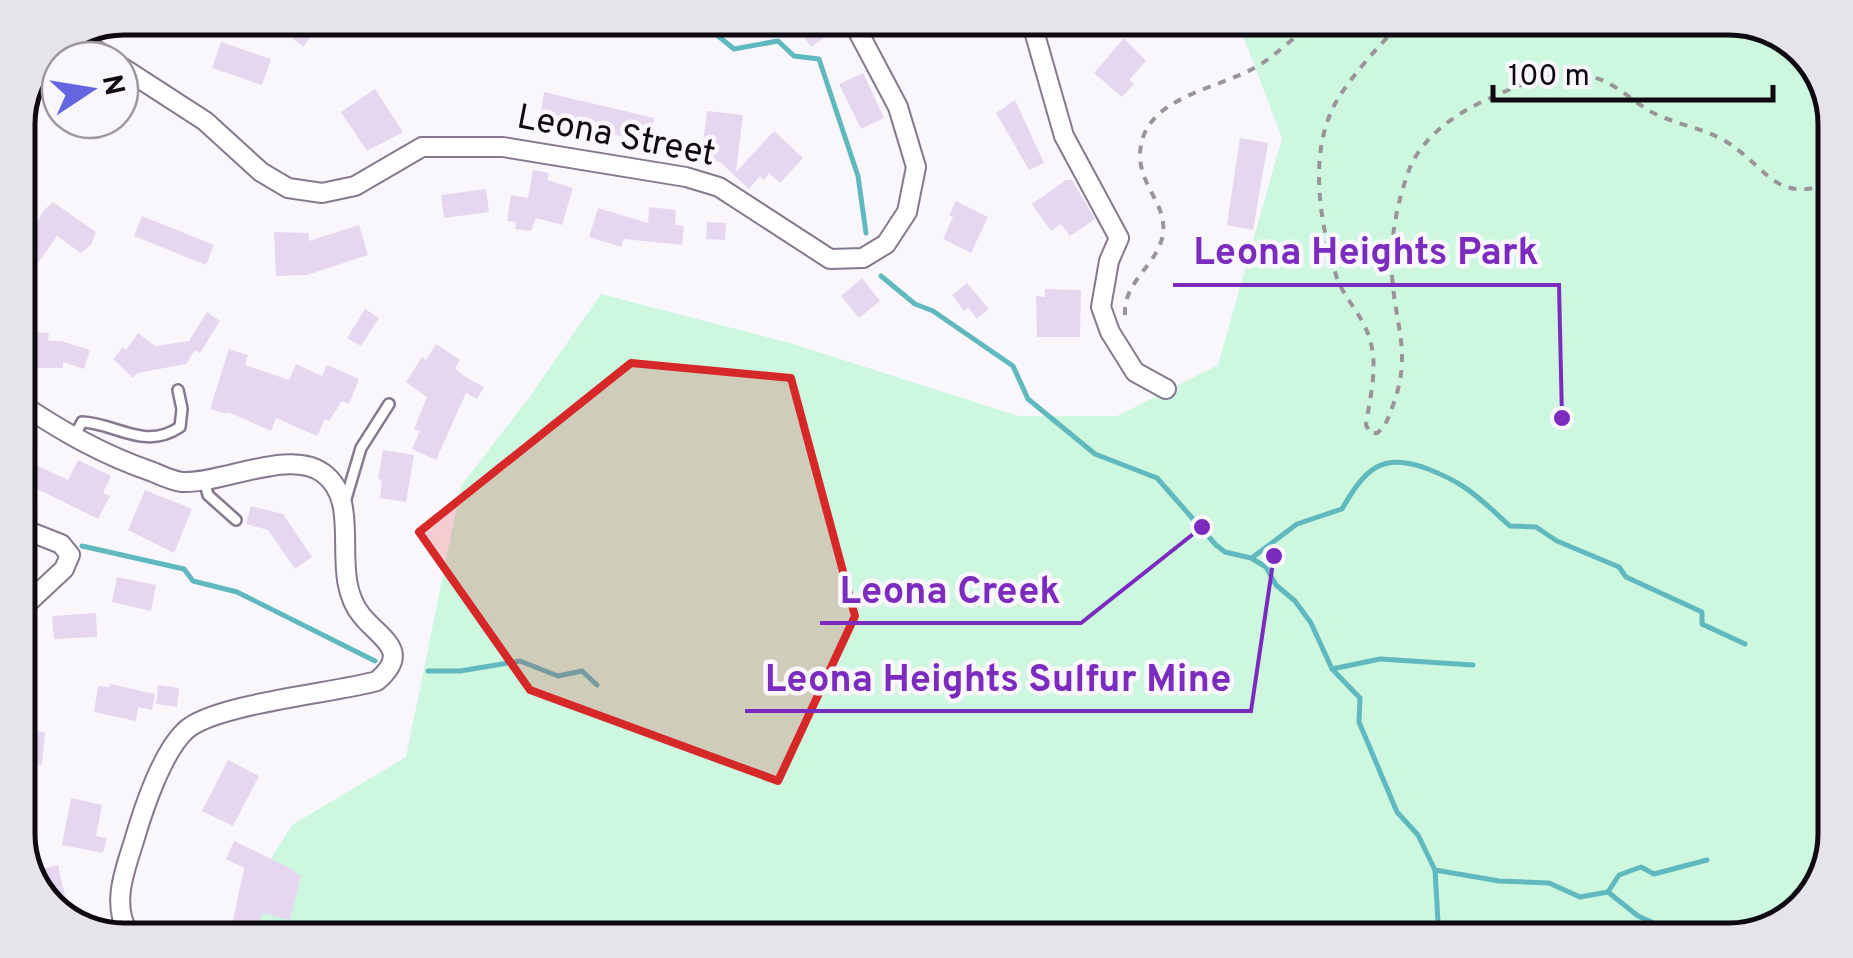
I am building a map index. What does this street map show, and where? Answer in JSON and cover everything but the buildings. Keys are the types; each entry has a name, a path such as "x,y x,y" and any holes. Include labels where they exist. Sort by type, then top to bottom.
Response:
{"street":[{"name":"Leona Street","path":"140,79 205,120 261,172 288,188 322,194 355,186 422,147 503,147 686,176 719,186 830,259 862,258 886,244 907,212 916,167 898,107 860,35"},
{"path":"1035,35 1064,136 1119,238 1102,288 1102,307 1110,332 1135,372 1166,388"},
{"path":"35,413 105,456 180,482 238,476 273,464 323,472 345,504 344,562 352,600 392,650 389,670 377,681 222,713 186,730 158,774 122,879 119,913 124,923"},
{"path":"35,534 61,544 70,555 64,569 35,596"}],"lane":[{"path":"74,438 82,422 96,423 119,434 166,436 180,427 178,390"},
{"path":"345,504 361,448 390,404"},
{"path":"213,478 206,487 208,494 236,520"}],"path":[{"path":"1125,317 1128,290 1162,239 1164,220 1146,188 1140,157 1142,138 1153,118 1167,106 1260,65 1298,35"},
{"path":"1391,35 1339,97 1320,153 1324,230 1337,279 1364,324 1372,348 1376,376 1366,425 1370,433 1384,428 1401,384 1404,345 1392,271 1399,200 1412,163 1432,136 1459,113 1532,79 1554,75 1583,77 1612,85 1644,109 1730,144 1754,166 1795,191 1818,188"}],"highlighted area":[{"path":"631,363 791,378 855,616 778,781 530,690 419,532"}],"green space":[{"path":"1243,35 1729,35 1768,44 1788,57 1803,74 1818,118 1818,834 1809,873 1783,905 1752,920 1729,923 230,923 292,825 406,757 461,486 601,294 790,343 1019,416 1117,416 1218,365 1282,138"}],"waterway":[{"path":"717,35 734,49 778,41 794,56 819,59 858,176 866,233"},
{"path":"881,276 915,304 933,311 1013,366 1028,399 1095,454 1157,478 1216,545 1266,567 1276,585 1295,601 1311,623 1332,669 1360,698 1359,722 1397,812 1418,835 1435,870 1438,923"},
{"path":"1253,557 1297,524 1342,509 1359,483 1376,467 1398,462 1412,464 1463,486 1510,526 1536,527 1557,541 1619,567 1626,577 1702,612 1702,624 1745,644"},
{"path":"82,546 184,569 193,581 237,592 375,661"},
{"path":"1332,669 1380,659 1473,665"},
{"path":"428,671 460,671 520,661 558,676 582,671 597,685"},
{"path":"1435,870 1499,881 1549,883 1580,897 1608,892 1619,875 1641,867 1654,874 1707,860"},
{"path":"1608,892 1638,916 1654,923"}],"place":[{"name":"Leona Heights Park","path":"1562,418"},
{"name":"Leona Creek","path":"1202,527"},
{"name":"Leona Heights Sulfur Mine","path":"1274,556"}]}
